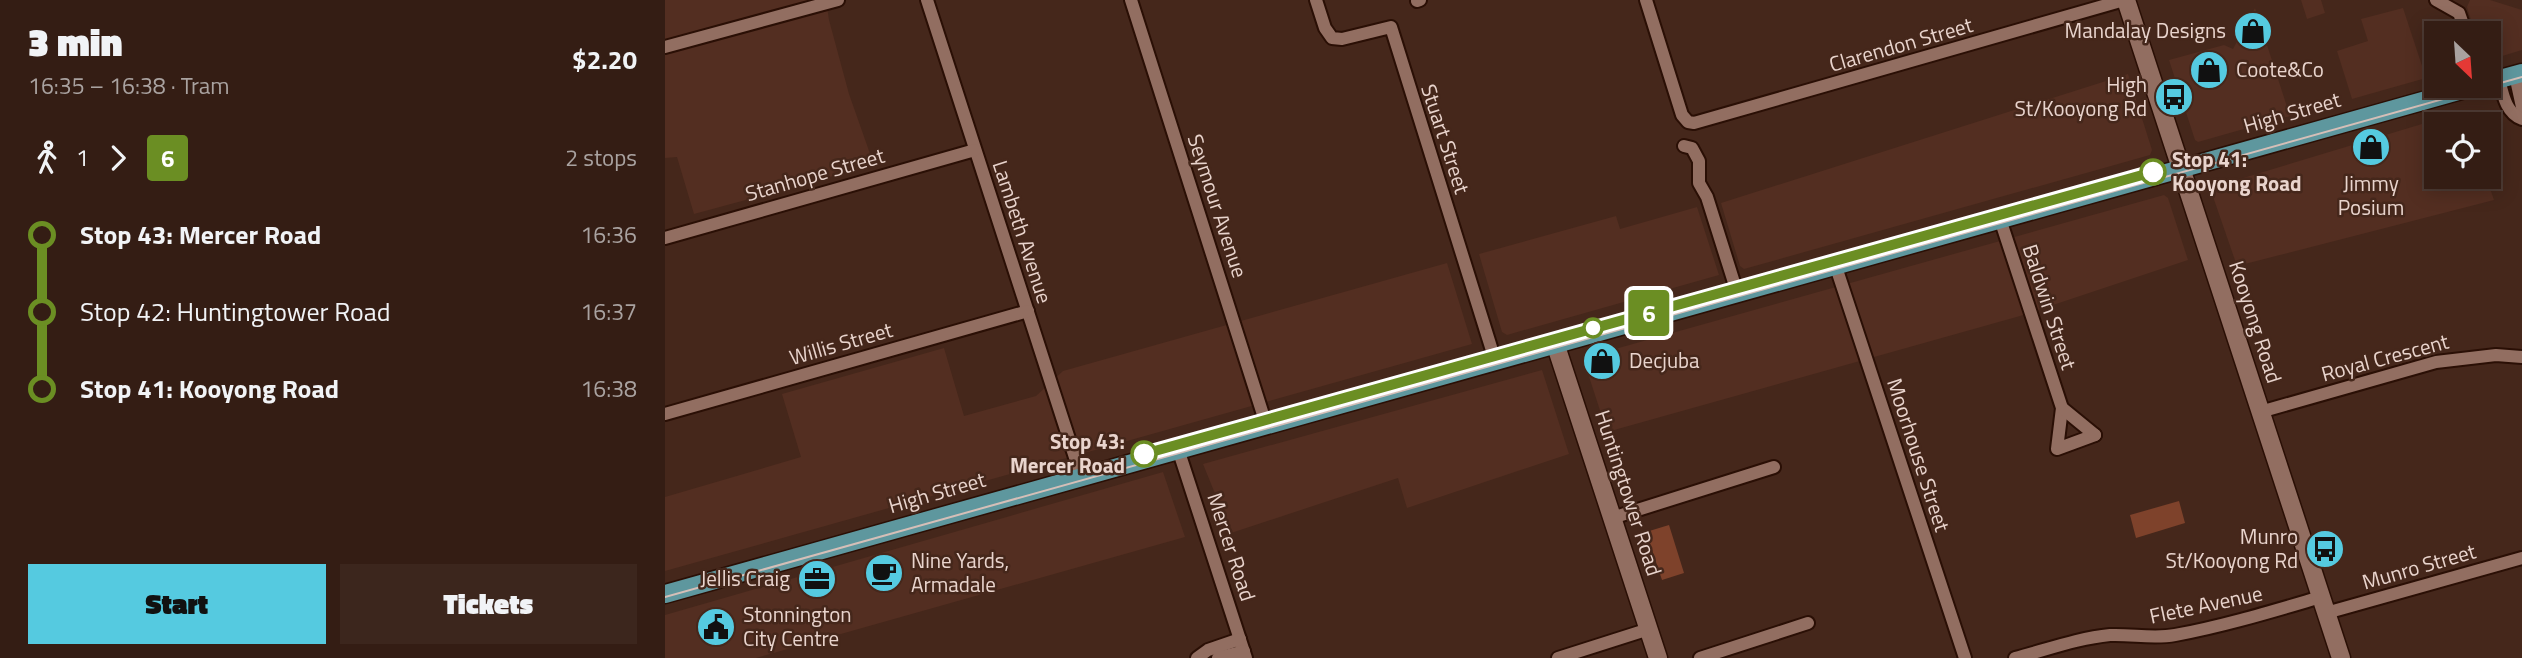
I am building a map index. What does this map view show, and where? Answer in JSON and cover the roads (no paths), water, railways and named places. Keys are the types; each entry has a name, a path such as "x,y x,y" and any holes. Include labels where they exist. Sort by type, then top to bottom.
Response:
{"main road":[{"name":"High Street","path":"665,594 2433,98"}],"street":[{"path":"665,47 838,0"},
{"name":"Lambeth Avenue","path":"927,0 1080,476"},
{"name":"Seymour Avenue","path":"1131,0 1266,424"},
{"name":"Stuart Street","path":"1316,0 1325,28 1332,38 1342,39 1391,27 1495,360"},
{"name":"Clarendon Street","path":"1646,0 1682,115 1688,122 1716,118 2125,0"},
{"name":"Kooyong Road","path":"2125,0 2341,658"},
{"path":"2436,0 2459,13 2462,21"},
{"path":"2506,77 2522,107"},
{"path":"2506,77 2510,111 2522,119"},
{"path":"1684,146 1692,148 1699,161 1699,183 1707,197 1737,292"},
{"name":"Stanhope Street","path":"665,238 975,150"},
{"name":"Baldwin Street","path":"2000,219 2062,408"},
{"name":"Moorhouse Street","path":"1835,264 1965,658"},
{"name":"Willis Street","path":"665,414 1028,311"},
{"name":"Huntingtower Road","path":"1555,343 1658,658"},
{"name":"Royal Crescent","path":"2260,412 2436,362 2486,356 2522,357"},
{"name":"Mercer Road","path":"1178,449 1243,649"},
{"path":"1612,518 1774,467"},
{"name":"Munro Street","path":"2324,605 2522,558"},
{"name":"Flete Avenue","path":"2015,658 2090,638 2113,635 2147,638 2173,636 2324,605"},
{"path":"1700,658 1808,622"},
{"path":"1558,658 1649,628"},
{"path":"1197,658 1208,650 1243,649"},
{"path":"1218,658 1243,649"}],"tram line":[{"path":"665,597 2522,77"},
{"name":"6","path":"1144,454 2153,172"}],"place":[{"name":"Mandalay Designs","path":"2253,31"},
{"name":"Coote&Co","path":"2209,70"},
{"name":"High St/Kooyong Rd","path":"2174,97"},
{"name":"Jimmy Posium","path":"2371,147"},
{"name":"Stop 41: Kooyong Road","path":"2153,172"},
{"name":"Decjuba","path":"1602,361"},
{"name":"Stop 43: Mercer Road","path":"1144,454"},
{"name":"Munro St/Kooyong Rd","path":"2325,549"},
{"name":"Nine Yards, Armadale","path":"884,573"},
{"name":"Jellis Craig","path":"817,579"},
{"name":"Stonnington City Centre","path":"716,627"}]}
